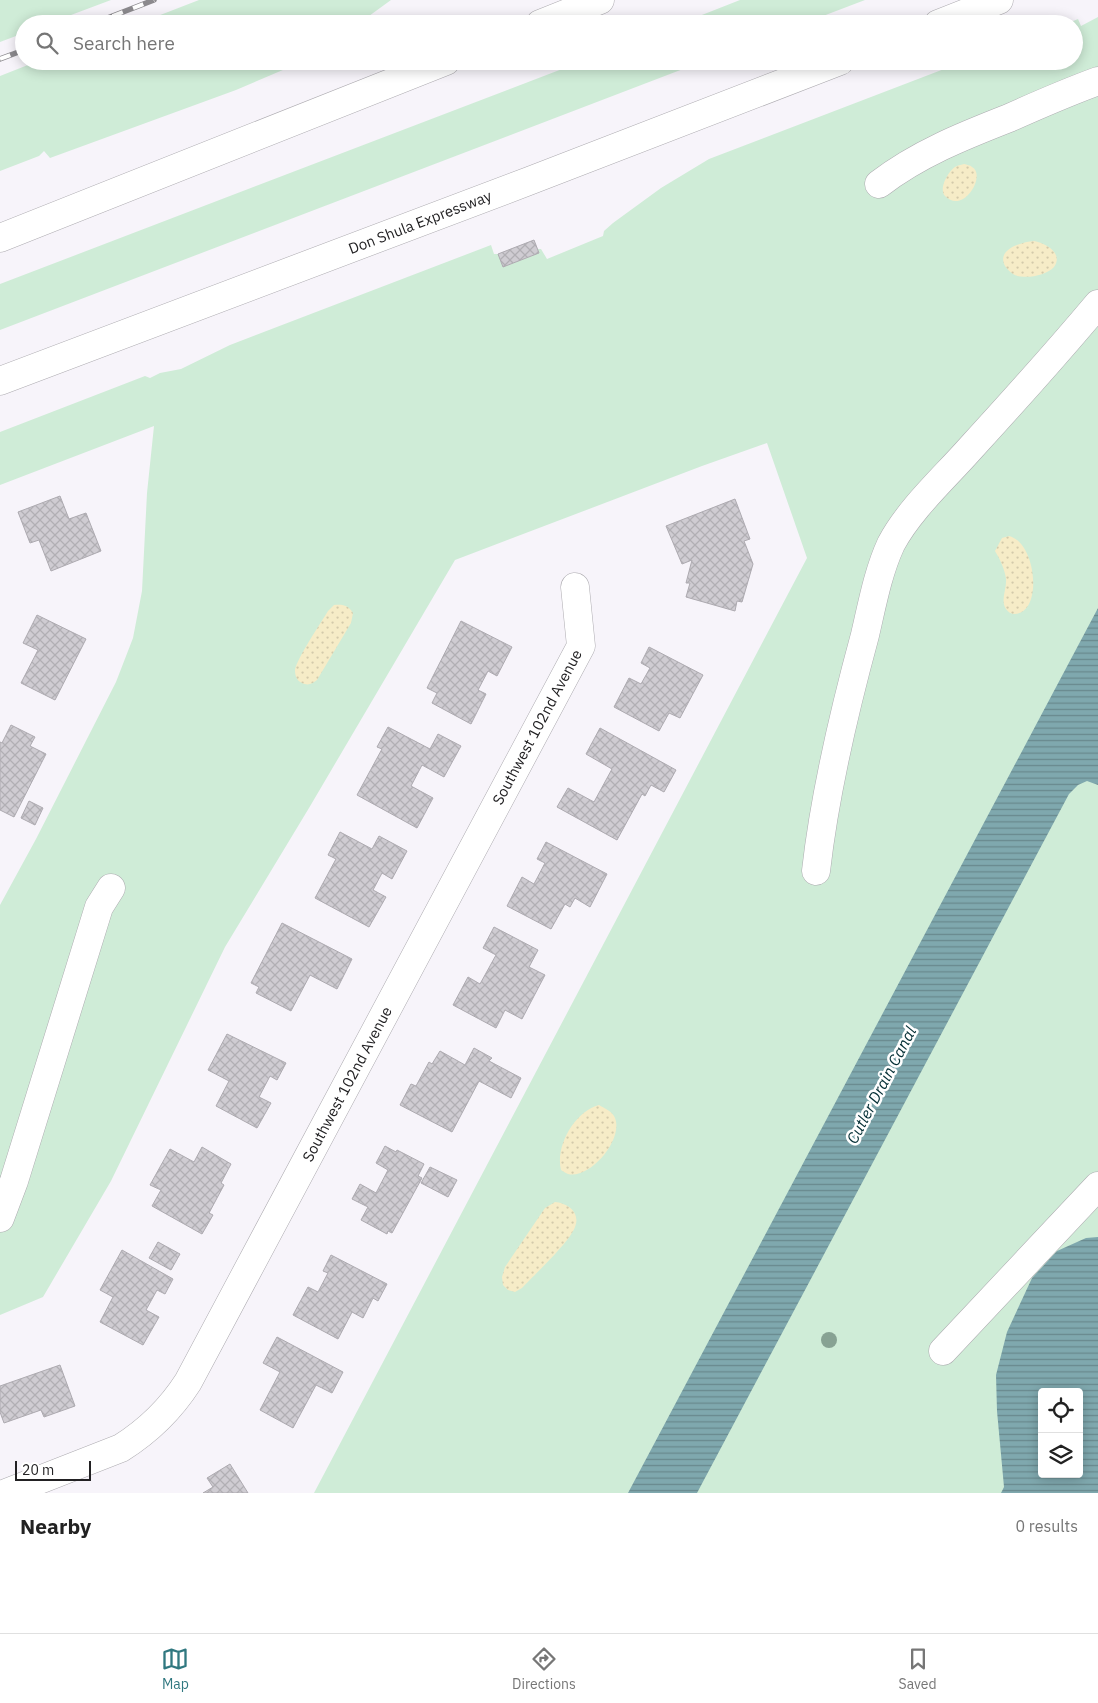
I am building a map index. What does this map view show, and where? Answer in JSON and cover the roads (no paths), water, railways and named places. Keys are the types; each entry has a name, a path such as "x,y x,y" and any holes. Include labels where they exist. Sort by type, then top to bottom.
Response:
{"main road":[{"path":"562,15 600,0"},
{"path":"961,15 999,0"},
{"path":"0,238 423,70"},
{"name":"Don Shula Expressway","path":"0,381 817,70"},
{"path":"878,184 917,159 966,135 1098,81"},
{"path":"0,231 38,224"},
{"path":"816,871 822,820 842,724 877,589 892,544 903,525 920,505 1018,397 1098,304"},
{"name":"Southwest 102nd Avenue","path":"6,1493 121,1448 134,1440 159,1419 179,1396 188,1382 581,646 575,587"},
{"path":"0,1218 99,907 111,888"},
{"path":"943,1351 1098,1186"}],"water":[{"name":"Cutler Drain Canal","path":"1098,608 1098,785 1087,781 1078,785 1069,794 697,1493 628,1493"},
{"path":"1098,1237 1098,1493 1001,1493 1004,1487 997,1411 996,1375 1007,1332 1032,1278 1057,1251 1086,1238"}],"railway":[{"path":"115,15 154,0"},
{"path":"0,59 15,53"}]}
